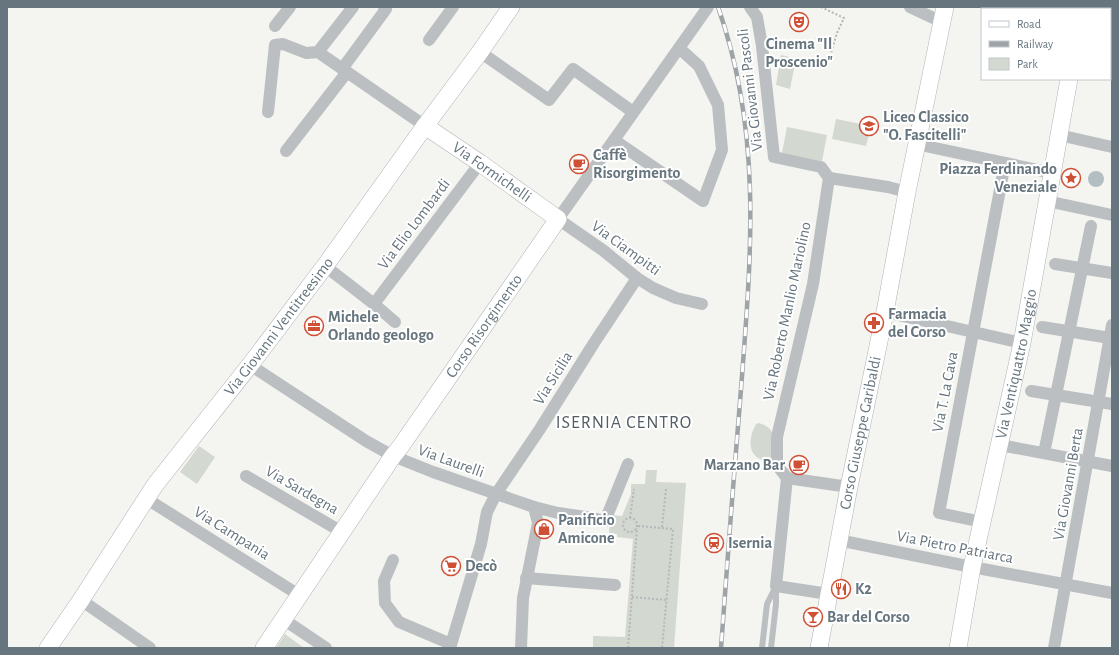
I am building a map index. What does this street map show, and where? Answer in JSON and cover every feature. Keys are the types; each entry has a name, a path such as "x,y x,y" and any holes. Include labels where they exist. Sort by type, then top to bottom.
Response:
{"street":[{"path":"275,26 290,7"},
{"path":"318,52 353,7"},
{"path":"286,151 386,9 384,7"},
{"path":"429,40 453,7"},
{"name":"Via Giovanni Ventitreesimo","path":"50,647 155,485 250,366 325,266 511,7"},
{"name":"Corso Risorgimento","path":"264,648 393,456 708,7"},
{"name":"Via Giovanni Pascoli","path":"750,7 757,17 762,46 774,157 821,167 829,178"},
{"path":"910,7 944,14"},
{"name":"Corso Giuseppe Garibaldi","path":"819,648 838,540 885,312 916,144 944,14"},
{"path":"268,112 271,95 275,45 284,44 306,53 318,52 425,126"},
{"path":"614,140 703,201 722,150 718,105 699,66 679,48"},
{"path":"480,52 549,100 573,69 633,112"},
{"name":"Via Ventiquattro Maggio","path":"958,648 972,567 1022,343 1069,80"},
{"name":"Via Formichelli","path":"425,126 558,219"},
{"path":"1059,135 1112,147"},
{"path":"916,144 1052,173"},
{"name":"Via Elio Lombardi","path":"374,304 480,163"},
{"name":"Via T. La Cava","path":"982,522 939,513 1005,163"},
{"path":"829,178 907,192"},
{"name":"Via Roberto Manlio Mariolino","path":"787,478 777,465 777,437 813,284 829,178"},
{"path":"1047,201 1112,215"},
{"name":"Via Ciampitti","path":"558,219 604,251 637,278 653,288 676,298 702,304"},
{"path":"1044,453 1091,226"},
{"path":"1055,264 1112,273"},
{"path":"325,266 395,322"},
{"name":"Via Sicilia","path":"450,646 481,544 487,512 496,494 540,429 637,278"},
{"path":"885,312 1022,343"},
{"name":"Via Giovanni Berta","path":"1054,648 1112,325"},
{"path":"1042,327 1110,338"},
{"name":"Via Laurelli","path":"250,366 366,441 393,456 433,472 534,507 558,513 605,520 628,464"},
{"path":"1031,392 1112,404"},
{"path":"1000,445 1112,466"},
{"name":"Via Sardegna","path":"246,476 342,532"},
{"path":"828,597 822,593 776,586 787,478 849,486"},
{"name":"Via Campania","path":"147,499 299,595"},
{"path":"521,648 523,598 538,523 534,507"},
{"name":"Via Pietro Patriarca","path":"838,540 1112,593"},
{"path":"393,560 384,581 385,603 399,622 450,646"},
{"path":"526,578 615,585"},
{"path":"80,600 150,648"},
{"path":"283,619 326,648"}],"lane":[{"path":"762,648 766,604 776,586"},
{"path":"771,648 776,604 776,586"}],"path":[{"path":"821,7 844,18 837,33 831,53"},
{"path":"630,518 634,489"},
{"path":"662,527 666,489"},
{"path":"628,648 637,527 637,521 630,518 624,521 623,526 625,530 631,532 636,530 637,527 662,527 673,529 662,648"},
{"path":"632,597 667,600"}],"green space":[{"path":"781,55 796,59 790,89 776,85"},
{"path":"836,119 871,126 866,146 832,139"},
{"path":"787,127 827,135 822,161 782,153"},
{"path":"759,423 772,432 774,441 772,457 766,460 760,459 756,456 750,443 756,424"},
{"path":"199,446 215,457 197,484 180,472"},
{"path":"646,470 657,470 656,482 686,483 674,648 593,648 593,636 625,637 633,539 617,537 617,534 609,533 610,515 622,516 631,494 631,484 645,484"},
{"path":"285,634 304,648 276,648"}],"shaded area":[{"path":"1093,171 1099,171 1104,176 1102,185 1099,187 1093,187 1088,182 1088,176"}],"railway":[{"path":"718,7 732,55 742,102 748,149 750,196 750,244 745,340 721,648"}],"place":[{"name":"Cinema \"Il Proscenio\"","path":"799,22"},
{"name":"Liceo Classico \"O. Fascitelli\"","path":"869,126"},
{"name":"Caffè Risorgimento","path":"579,164"},
{"name":"Piazza Ferdinando Veneziale","path":"1071,178"},
{"name":"Farmacia del Corso","path":"874,323"},
{"name":"Michele Orlando geologo","path":"314,326"},
{"name":"Marzano Bar","path":"799,465"},
{"name":"Panificio Amicone","path":"544,529"},
{"name":"Isernia","path":"714,543"},
{"name":"Decò","path":"451,566"},
{"name":"K2","path":"841,589"},
{"name":"Bar del Corso","path":"813,617"}],"district":[{"name":"ISERNIA CENTRO","path":"624,423"}]}
